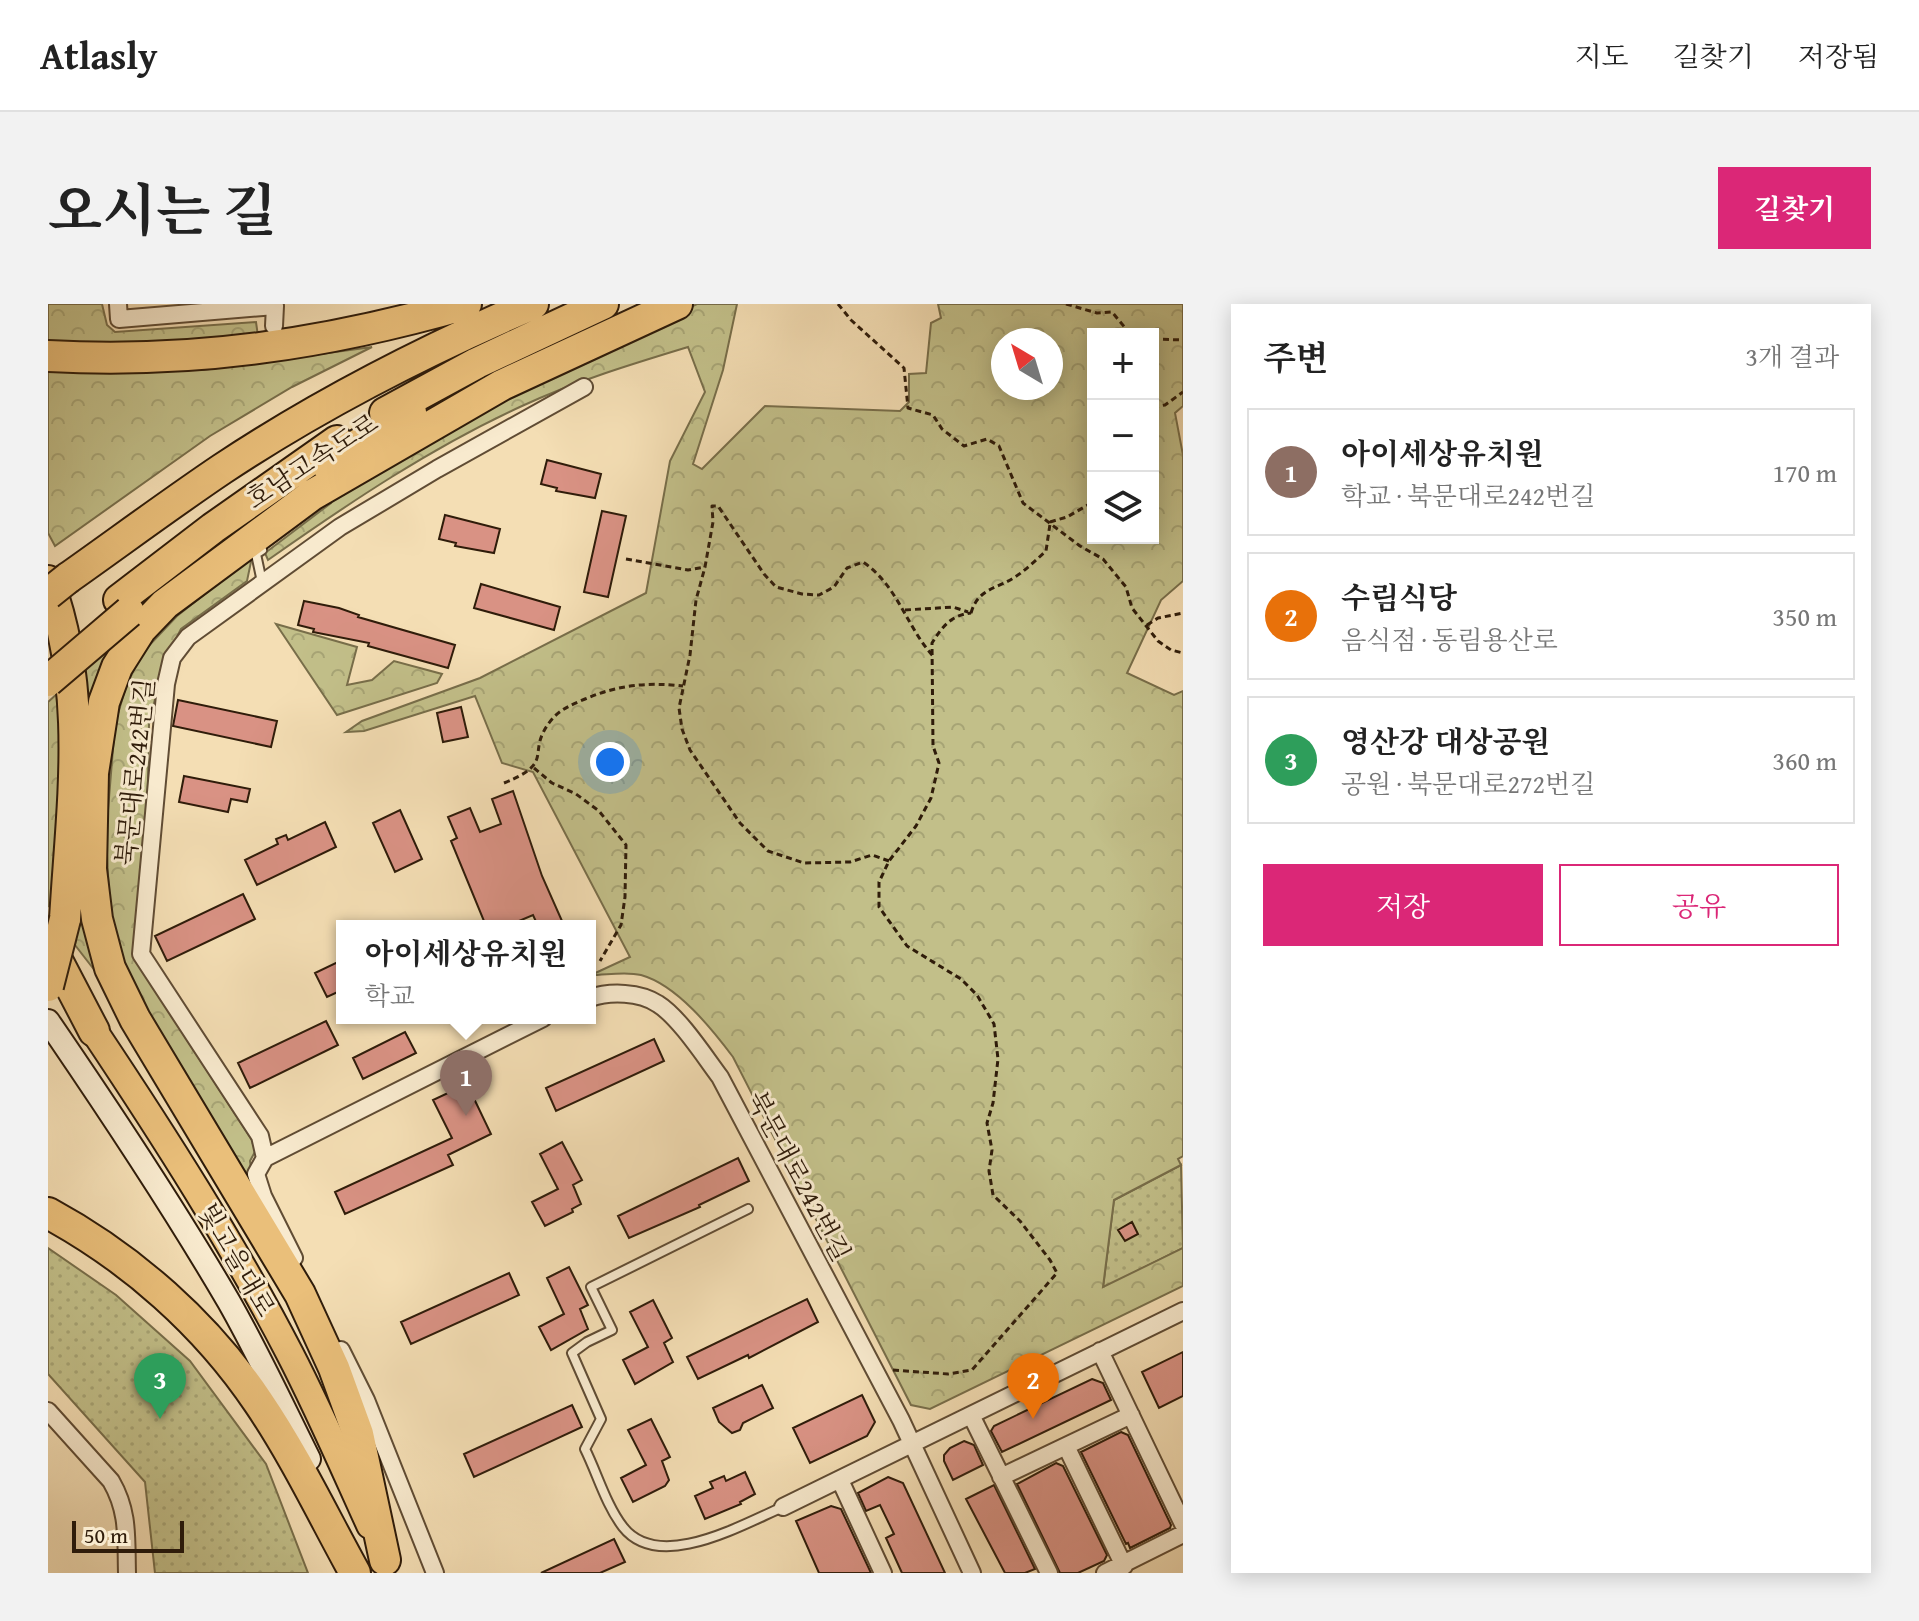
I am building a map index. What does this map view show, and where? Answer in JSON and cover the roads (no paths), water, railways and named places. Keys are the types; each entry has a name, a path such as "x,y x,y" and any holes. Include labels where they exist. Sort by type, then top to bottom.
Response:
{"highway":[{"path":"48,356 159,359 241,352 321,340 466,304"},
{"name":"호남고속도로","path":"55,584 223,468 327,405 464,334 533,304"},
{"name":"호남고속도로","path":"48,662 124,606 213,528 320,451 477,363 603,304"},
{"path":"48,681 124,606 302,479 367,437 516,357 638,304"},
{"path":"387,1567 358,1434 334,1368 300,1294 135,1019 110,968 97,919 91,869 93,773 104,702 117,667 133,641 165,604 312,495 502,385 677,304"},
{"path":"48,986 71,816 74,697 55,584"},
{"path":"56,931 94,1031"},
{"name":"빛고을대로","path":"94,1031 213,1217 252,1285 334,1444 387,1567"},
{"path":"48,1213 117,1256 168,1297 220,1352 260,1403 355,1573"}],"main road":[{"name":"빛고을대로","path":"48,969 94,1031"},
{"name":"빛고을대로","path":"48,1021 147,1168 230,1305 310,1462 355,1573"}],"street":[{"path":"118,304 119,319 275,306 274,326"},
{"name":"북문대로242번길","path":"435,1573 366,1400 263,1196 256,1174 265,1158 260,1136 141,954 166,684 172,658 188,637 262,582 340,527 584,387"},
{"name":"북문대로242번길","path":"596,996 630,995 658,1004 720,1077 875,1371 972,1573"},
{"path":"265,1158 531,1024"},
{"path":"783,1507 1183,1311"},
{"path":"1100,1351 1183,1524"},
{"path":"48,1411 119,1494 125,1509 127,1573"},
{"path":"971,1415 1049,1573"},
{"path":"1001,1477 1131,1415"},
{"path":"1066,1446 1124,1566"},
{"path":"840,1480 883,1573"},
{"path":"1105,1573 1183,1534"}],"lane":[{"path":"262,582 256,554 267,546"},
{"path":"748,1209 591,1287 612,1330 572,1353 601,1419 585,1449 626,1531 650,1543 685,1546 783,1507"}],"place":[{"name":"아이세상유치원","path":"466,1116"},
{"name":"영산강 대상공원","path":"160,1419"},
{"name":"수림식당","path":"1033,1419"}]}
